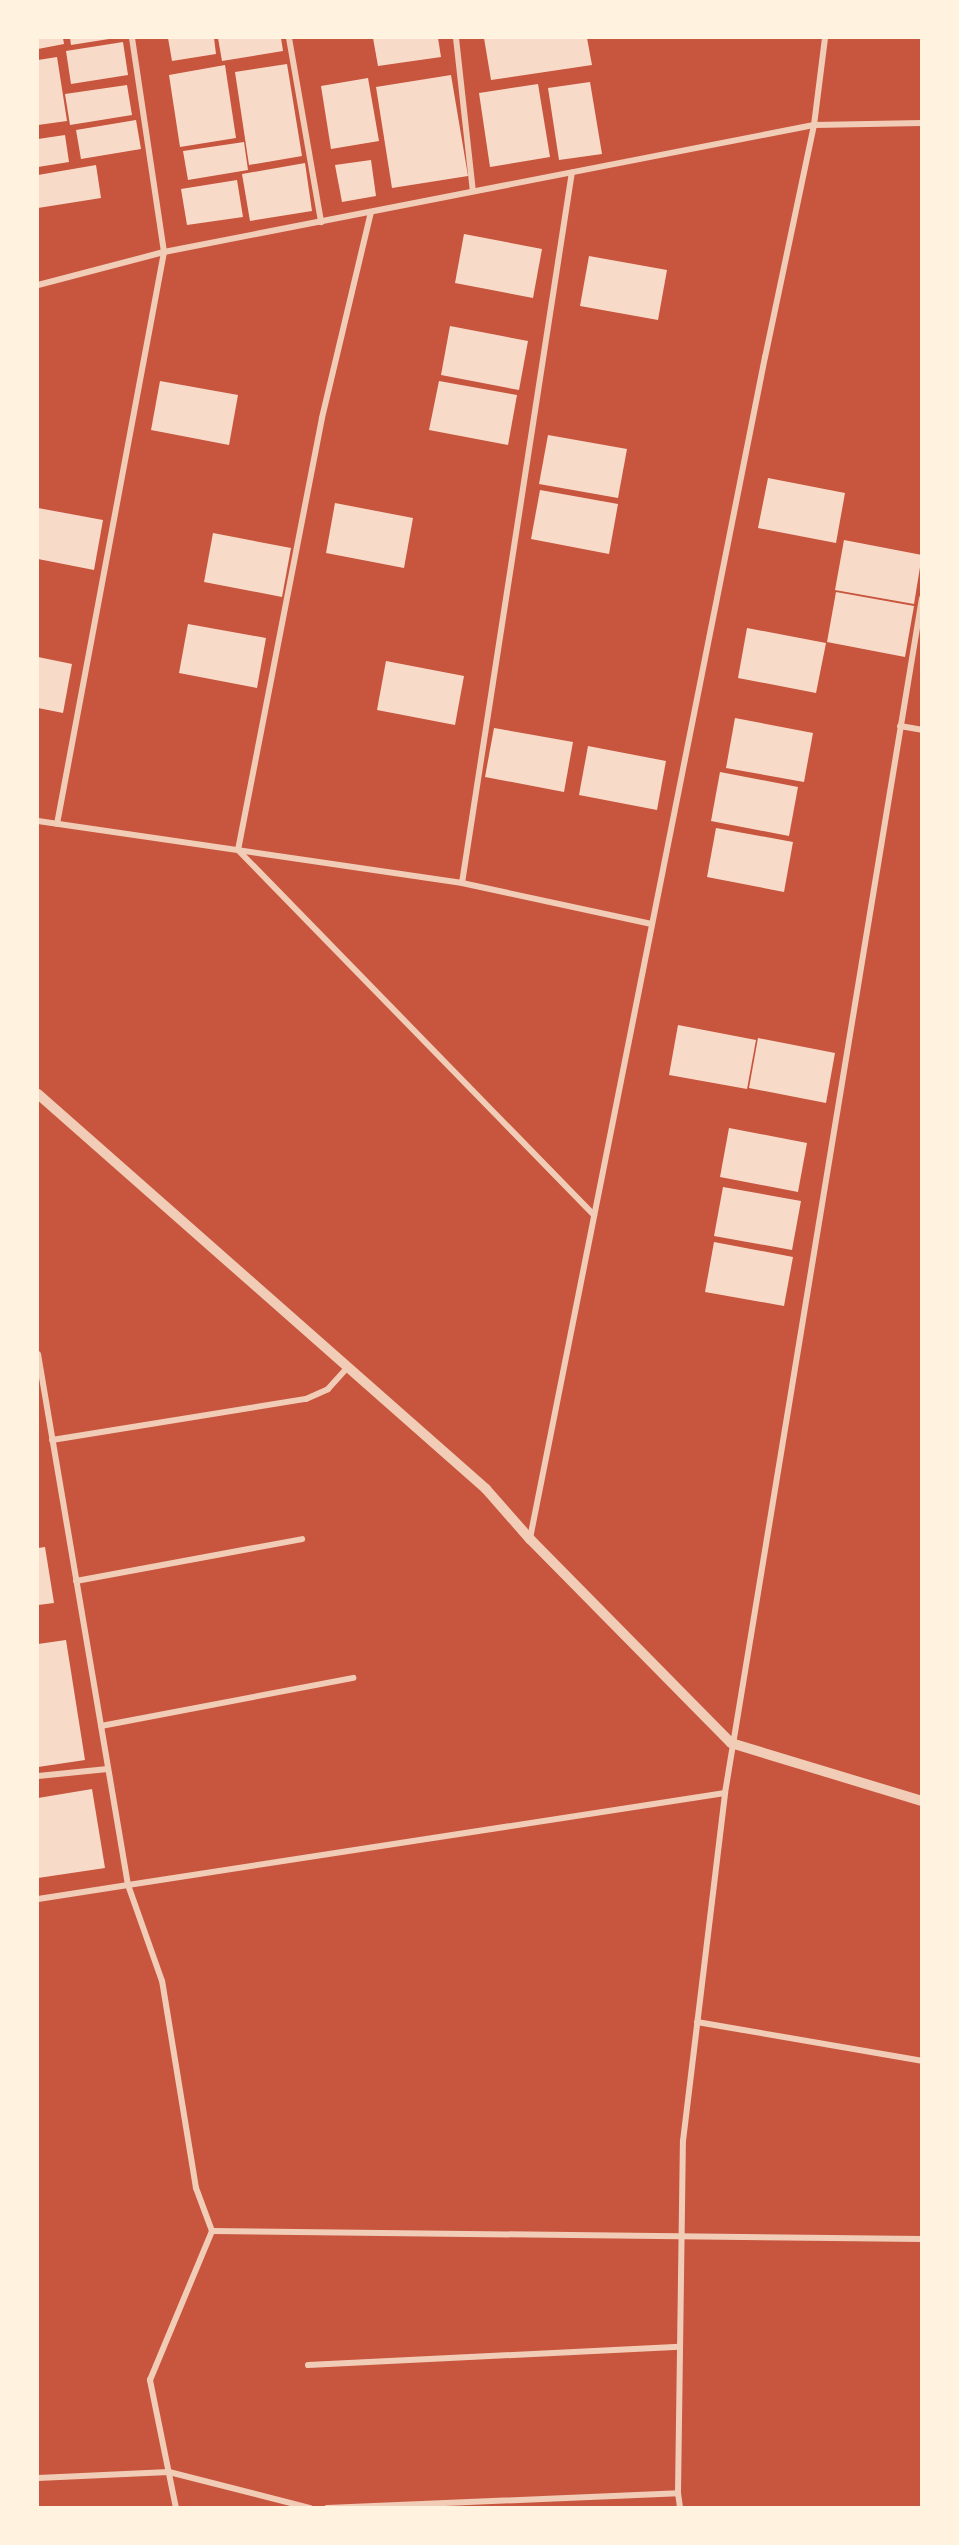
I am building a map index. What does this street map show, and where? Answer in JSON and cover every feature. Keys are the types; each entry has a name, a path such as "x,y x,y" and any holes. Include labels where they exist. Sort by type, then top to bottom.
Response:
{"street":[{"path":"57,824 164,252 132,38"},
{"path":"289,38 321,222"},
{"path":"456,38 473,191"},
{"path":"530,1539 765,357 814,125 825,38"},
{"path":"38,285 164,252 814,125 921,123"},
{"path":"462,883 572,172"},
{"path":"238,850 322,418 370,212"},
{"path":"680,2508 678,2493 683,2141 731,1743 921,598"},
{"path":"900,726 921,730"},
{"path":"38,821 462,883 652,924"},
{"path":"238,850 594,1215"},
{"path":"38,1094 486,1489 530,1539 731,1743 921,1801"},
{"path":"38,1354 128,1885 162,1981 196,2188 212,2231 150,2380 176,2508"},
{"path":"52,1440 306,1399 328,1389 348,1367"},
{"path":"76,1581 302,1539"},
{"path":"101,1726 353,1678"},
{"path":"38,1776 108,1768"},
{"path":"38,1899 725,1793"},
{"path":"697,2022 921,2061"},
{"path":"212,2231 921,2239"},
{"path":"308,2365 680,2347"},
{"path":"38,2478 169,2472 310,2508"},
{"path":"327,2508 678,2493"}],"building":[{"path":"38,38 63,38 64,44 38,49"},
{"path":"70,38 109,38 109,39 71,45"},
{"path":"168,38 214,38 216,54 172,61"},
{"path":"218,38 281,38 283,51 222,61"},
{"path":"373,38 438,38 441,57 378,66"},
{"path":"484,38 587,38 592,65 491,80"},
{"path":"123,42 128,75 71,84 66,51"},
{"path":"57,57 67,121 38,125 38,60"},
{"path":"287,64 302,156 249,165 235,72"},
{"path":"225,65 236,138 180,147 169,75"},
{"path":"451,75 468,176 392,188 376,87"},
{"path":"368,78 379,141 331,149 321,86"},
{"path":"590,82 602,154 559,160 548,88"},
{"path":"538,84 550,157 490,167 479,93"},
{"path":"127,85 132,115 70,125 65,94"},
{"path":"136,120 141,149 81,159 76,130"},
{"path":"65,135 69,162 38,167 38,139"},
{"path":"244,142 248,170 188,180 183,151"},
{"path":"371,160 376,196 342,202 335,165"},
{"path":"305,163 312,211 250,221 242,174"},
{"path":"96,165 101,198 38,208 38,175"},
{"path":"237,180 243,217 187,225 181,189"},
{"path":"464,234 542,249 533,298 455,283"},
{"path":"589,256 667,270 658,320 580,306"},
{"path":"450,326 528,341 519,390 441,375"},
{"path":"160,381 238,395 229,445 151,430"},
{"path":"439,381 517,395 508,445 429,430"},
{"path":"548,435 627,449 618,498 539,484"},
{"path":"768,478 845,493 836,543 758,528"},
{"path":"540,490 618,504 609,554 531,539"},
{"path":"335,503 413,518 404,568 326,553"},
{"path":"38,508 103,520 94,570 38,559"},
{"path":"213,533 291,548 282,597 204,582"},
{"path":"844,540 922,555 914,604 835,590"},
{"path":"836,592 914,606 905,657 827,642"},
{"path":"188,624 266,638 257,688 179,673"},
{"path":"747,628 826,643 816,693 738,678"},
{"path":"38,657 72,664 63,713 38,708"},
{"path":"386,661 464,676 455,725 377,710"},
{"path":"735,718 813,733 804,782 726,768"},
{"path":"494,728 573,742 564,792 485,777"},
{"path":"588,746 666,761 657,810 579,795"},
{"path":"720,772 798,787 789,836 711,821"},
{"path":"716,828 793,842 784,892 707,877"},
{"path":"678,1025 756,1040 747,1089 669,1075"},
{"path":"758,1038 835,1053 826,1103 749,1088"},
{"path":"729,1128 807,1143 798,1192 720,1177"},
{"path":"723,1187 801,1201 792,1250 714,1236"},
{"path":"714,1242 793,1257 784,1306 705,1292"},
{"path":"45,1547 54,1603 38,1605 38,1548"},
{"path":"66,1640 85,1760 38,1767 38,1644"},
{"path":"92,1789 105,1868 38,1878 38,1798"}]}
